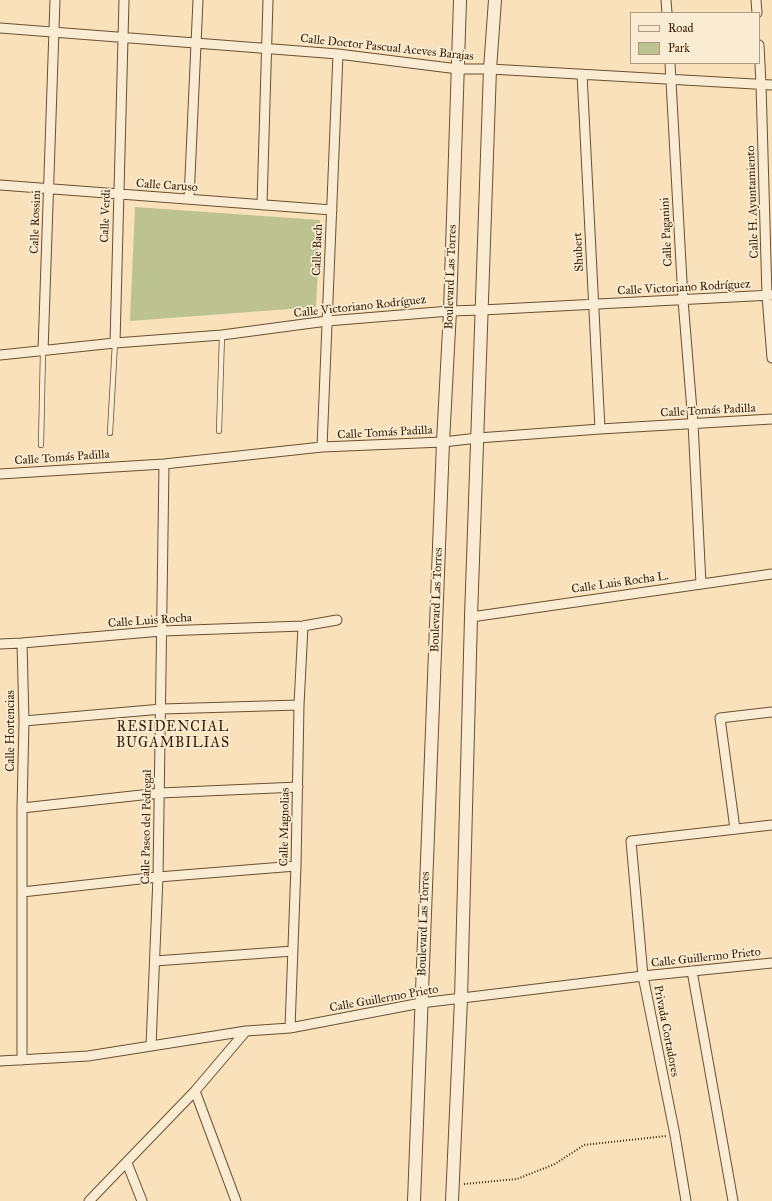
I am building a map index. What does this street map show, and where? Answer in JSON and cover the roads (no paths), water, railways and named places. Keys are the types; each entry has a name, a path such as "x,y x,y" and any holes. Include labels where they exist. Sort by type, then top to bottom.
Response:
{"street":[{"name":"Calle Rossini","path":"43,351 54,0"},
{"name":"Calle Verdi","path":"115,343 124,0"},
{"path":"189,199 198,0"},
{"path":"262,205 268,0"},
{"name":"Boulevard Las Torres","path":"414,1201 443,442 450,311 460,0"},
{"path":"452,1201 461,999 471,617 490,69 495,0"},
{"path":"666,0 667,12"},
{"path":"756,0 757,12"},
{"name":"Calle Doctor Pascual Aceves Barajas","path":"0,28 338,54 458,68 671,78 772,85"},
{"name":"Calle Bach","path":"322,447 338,54"},
{"name":"Calle Paganini","path":"670,64 683,300 693,423 701,584"},
{"name":"Calle H. Ayuntamiento","path":"760,64 772,358"},
{"name":"Shubert","path":"582,74 600,429"},
{"name":"Calle Caruso","path":"0,185 332,210"},
{"name":"Calle Victoriano Rodríguez","path":"0,355 115,343 222,335 328,321 450,311 770,296"},
{"name":"Calle Tomás Padilla","path":"0,474 164,464 322,447 443,442 600,429 772,419"},
{"name":"Calle Paseo del Pedregal","path":"150,1046 158,877 162,709 164,464"},
{"name":"Calle Luis Rocha L.","path":"471,617 772,574"},
{"name":"Calle Luis Rocha","path":"0,644 162,631 303,626 337,620"},
{"name":"Calle Magnolias","path":"290,1028 296,866 299,705 303,626"},
{"name":"Calle Hortencias","path":"22,643 24,721 22,808 22,1060"},
{"path":"24,721 162,709 299,705"},
{"path":"772,712 720,718 735,829 772,824"},
{"path":"22,808 160,793 298,787"},
{"name":"Privada Cortadores","path":"686,1201 675,1135 643,976 631,841 735,829"},
{"path":"22,892 158,877 296,866"},
{"path":"155,961 292,951"},
{"name":"Calle Guillermo Prieto","path":"0,1061 88,1056 246,1031 290,1028 421,1004 643,976 772,963"},
{"path":"692,971 733,1201"},
{"path":"89,1201 196,1091 246,1031"},
{"path":"196,1091 236,1201"},
{"path":"127,1163 142,1201"}],"lane":[{"path":"219,430 222,335"},
{"name":"Calle Verdi","path":"110,433 115,343"},
{"name":"Calle Rossini","path":"41,445 43,351"}],"district":[{"name":"RESIDENCIAL BUGAMBILIAS","path":"173,736"}]}
